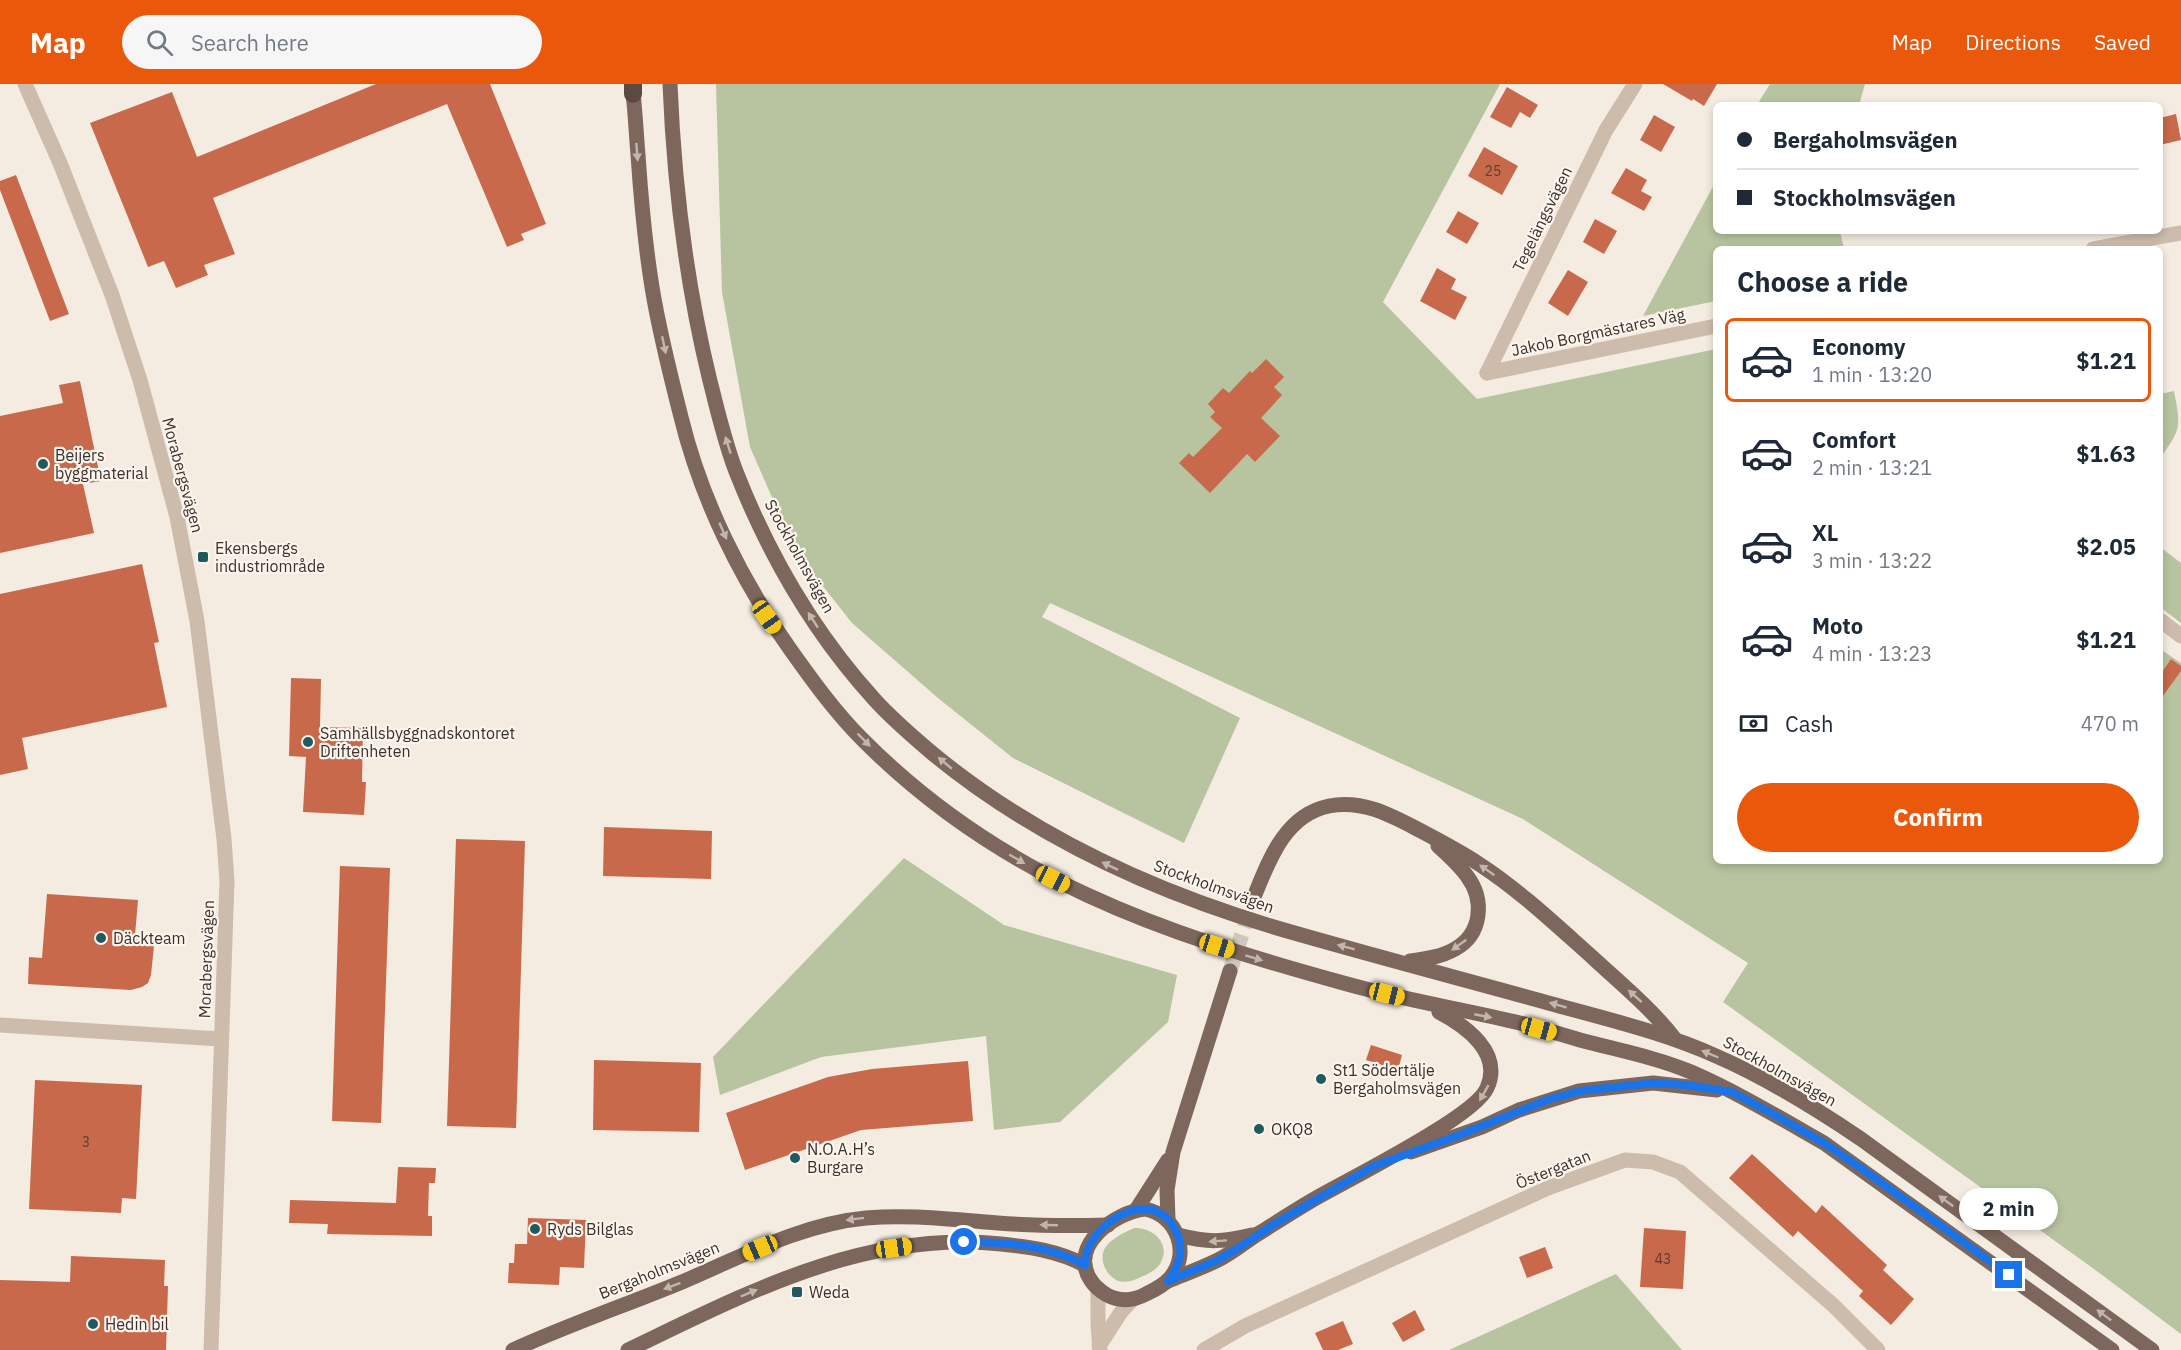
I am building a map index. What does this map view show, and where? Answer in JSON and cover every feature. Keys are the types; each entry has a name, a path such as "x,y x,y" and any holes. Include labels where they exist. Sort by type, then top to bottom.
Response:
{"main road":[{"name":"Stockholmsvägen","path":"670,84 676,182 698,332 716,405 736,470 771,548 817,626 875,700 918,741 992,799 1036,827 1117,869 1214,908 1675,1039 1753,1073 1822,1113 2151,1350"},
{"path":"633,87 643,214 652,288 682,423 701,480 741,570 767,617 825,696 859,736 897,773 946,813 990,844 1083,895 1178,934 1266,961 1426,1004 1519,1023 1689,1071 1784,1119 1857,1166 2112,1350"},
{"path":"1254,897 1267,863 1287,831 1311,813 1328,806 1347,804 1370,807 1457,850 1502,880 1646,1006 1675,1039"},
{"path":"1402,962 1428,959 1456,949 1466,941 1478,920 1479,906 1476,892 1468,877 1422,832"},
{"path":"1168,1220 1167,1190 1173,1152 1230,970"},
{"path":"1168,1281 1178,1264 1180,1254 1178,1235 1168,1220 1154,1210 1136,1210 1108,1225 1100,1232 1084,1257 1087,1274 1098,1288 1114,1298 1132,1300 1168,1281 1216,1261 1468,1111 1479,1101 1491,1077 1491,1063 1486,1051 1466,1029 1426,1004"},
{"path":"1374,1166 1466,1133 1519,1110 1580,1091 1653,1083 1732,1092"},
{"path":"1136,1210 1173,1152"},
{"name":"Bergaholmsvägen","path":"513,1350 760,1248 802,1232 844,1221 907,1216 1010,1224 1108,1225"},
{"path":"1178,1235 1206,1242 1217,1242 1258,1234"},
{"path":"628,1350 733,1300 806,1269 878,1250 927,1243 982,1242 1032,1247 1057,1253 1085,1265"}],"street":[{"name":"Morabergsvägen","path":"25,84 68,182 112,295 140,380 184,547 197,621 224,838 226,881 211,1350"},
{"name":"Tegelängsvägen","path":"1487,373 1606,130 1635,84"},
{"path":"2110,246 2181,233"},
{"name":"Jakob Borgmästares Väg","path":"1487,373 1713,327"},
{"path":"2163,622 2181,636"},
{"name":"Morabergsvägen","path":"0,1024 220,1039"},
{"name":"Östergatan","path":"1204,1350 1245,1326 1538,1193 1624,1160 1653,1162 1680,1172 1834,1306 1878,1350"},
{"path":"1098,1288 1100,1348"},
{"path":"1100,1348 1120,1312 1132,1300"}],"green space":[{"path":"716,84 1500,84 1383,302 1477,399 1713,350 1713,864 2163,864 2163,651 2181,663 2181,1334 1723,1002 1748,963 1523,819 1050,603 1042,617 1240,718 1184,843 1013,758 938,698 852,623 796,552 750,447 722,292"},
{"path":"1770,84 1865,84 1860,102 1759,102"},
{"path":"1713,187 1713,234 1841,234 1843,246 1713,246 1713,302 1643,316"},
{"path":"2174,391 2178,427 2163,454 2163,393"},
{"path":"2163,549 2181,563 2181,623 2163,609"},
{"path":"904,858 1004,925 1177,975 1168,1022 1060,1122 994,1130 986,1036 821,1057 720,1095 713,1057"},
{"path":"1134,1228 1148,1230 1159,1238 1164,1250 1163,1257 1160,1264 1149,1273 1135,1280 1118,1281 1106,1270 1103,1254 1109,1243"},
{"path":"1616,1274 1682,1350 1449,1350"}],"building":[{"path":"376,84 490,84 546,224 521,234 524,240 507,247 447,104 213,198 235,254 204,265 208,275 176,288 164,261 148,267 90,123 172,92 197,157"},
{"path":"1663,84 1717,84 1704,106"},
{"path":"1507,87 1538,105 1530,118 1520,112 1511,128 1490,117"},
{"path":"2176,114 2181,140 2163,144 2163,117"},
{"path":"1654,115 1675,127 1661,152 1640,140"},
{"path":"1484,147 1518,166 1502,195 1468,176"},
{"path":"1626,168 1647,180 1641,191 1652,197 1644,211 1611,193"},
{"path":"16,175 69,314 50,321 0,190 0,181"},
{"path":"1458,211 1479,223 1467,244 1446,232"},
{"path":"1595,219 1617,231 1604,254 1583,242"},
{"path":"1437,268 1456,279 1451,289 1467,297 1455,320 1420,301"},
{"path":"1568,270 1588,282 1568,316 1548,303"},
{"path":"1266,359 1284,377 1274,387 1282,395 1261,418 1280,436 1255,462 1247,454 1210,493 1179,463 1189,453 1193,457 1222,428 1210,417 1215,412 1208,404 1223,388 1229,393 1250,371 1252,373"},
{"path":"80,381 101,481 83,484 94,533 0,553 0,416 63,403 59,385"},
{"path":"142,564 159,642 154,643 167,707 22,738 28,769 0,775 0,594"},
{"path":"2171,659 2181,666 2181,671 2163,696 2163,671"},
{"path":"291,678 321,679 320,727 363,728 362,782 366,782 364,815 303,812 306,757 289,756"},
{"path":"604,827 712,831 711,879 603,876"},
{"path":"456,839 525,841 516,1128 447,1126"},
{"path":"340,866 390,868 381,1123 332,1121"},
{"path":"47,894 138,900 135,935 155,936 148,983 131,990 28,984 29,957 42,958"},
{"path":"1371,1045 1402,1055 1398,1070 1366,1060"},
{"path":"594,1060 701,1063 699,1132 593,1130"},
{"path":"968,1061 973,1121 861,1130 745,1170 726,1113 828,1077 872,1069"},
{"path":"35,1080 142,1085 136,1199 122,1198 121,1213 29,1209"},
{"path":"1752,1154 1816,1213 1822,1205 1887,1265 1883,1270 1914,1299 1891,1325 1859,1296 1863,1291 1798,1231 1793,1237 1729,1178"},
{"path":"398,1167 436,1168 435,1183 429,1183 428,1216 432,1216 432,1236 327,1234 328,1224 289,1223 290,1200 396,1203"},
{"path":"528,1218 586,1220 584,1268 560,1267 559,1285 508,1283 509,1263 514,1263 515,1244 527,1244"},
{"path":"1644,1228 1686,1231 1683,1289 1640,1287"},
{"path":"1545,1247 1553,1268 1527,1278 1519,1257"},
{"path":"71,1256 165,1260 164,1286 168,1286 166,1350 0,1350 0,1280 70,1282"},
{"path":"1415,1310 1425,1330 1403,1342 1392,1323"},
{"path":"1343,1321 1353,1344 1338,1350 1323,1350 1315,1333"}],"tunnel":[{"path":"1230,971 1254,897"}],"place":[{"name":"Beijers byggmaterial","path":"43,464"},
{"name":"Ekensbergs industriområde","path":"203,557"},
{"name":"Samhällsbyggnadskontoret Driftenheten","path":"308,742"},
{"name":"Däckteam","path":"101,938"},
{"name":"St1 Södertälje Bergaholmsvägen","path":"1321,1079"},
{"name":"OKQ8","path":"1259,1129"},
{"name":"N.O.A.H’s Burgare","path":"795,1158"},
{"name":"Ryds Bilglas","path":"535,1229"},
{"name":"Weda","path":"797,1292"},
{"name":"Hedin bil","path":"93,1324"}],"route":[{"path":"964,1242 1032,1247 1057,1253 1085,1265 1084,1257 1092,1241 1108,1225 1136,1210 1154,1210 1162,1214 1174,1227 1180,1245 1178,1264 1168,1281 1216,1261 1310,1202 1374,1166 1482,1127 1550,1099 1580,1091 1653,1083 1732,1092 1773,1114 1824,1143 2009,1275"}]}
